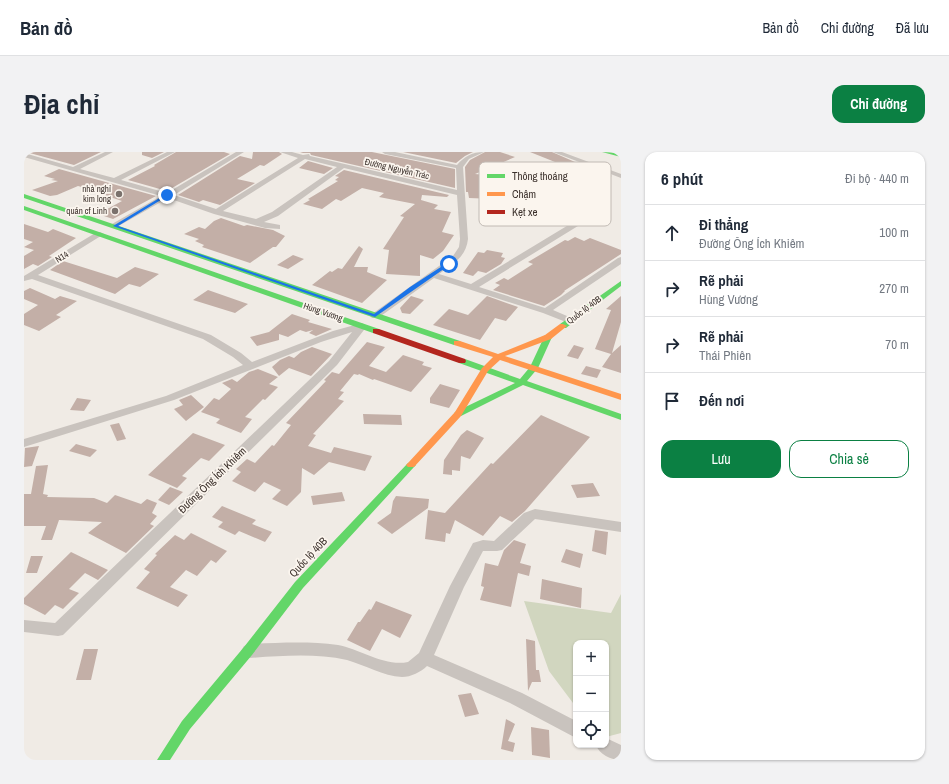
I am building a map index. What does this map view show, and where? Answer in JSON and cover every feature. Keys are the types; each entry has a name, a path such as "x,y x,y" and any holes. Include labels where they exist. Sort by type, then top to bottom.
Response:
{"main road":[{"path":"605,152 621,155"},
{"name":"Hùng Vương","path":"24,196 375,316 621,397"},
{"name":"Hùng Vương","path":"24,208 621,417"},
{"path":"100,234 115,226"},
{"name":"Quốc lộ 40B","path":"499,356 548,337 621,283"},
{"path":"362,326 375,316"},
{"path":"458,414 521,383 534,368 548,337"},
{"path":"458,414 485,370 499,356"},
{"name":"Quốc lộ 40B","path":"163,760 186,725 248,650 299,584 458,414"},
{"name":"Quốc lộ 40B","path":"159,748 186,725"}],"street":[{"path":"33,158 46,152"},
{"path":"74,169 110,152"},
{"path":"116,180 172,152"},
{"path":"115,226 241,152"},
{"name":"Đường Nguyễn Trác","path":"284,152 460,193"},
{"path":"217,212 312,152"},
{"path":"385,152 402,154 459,167"},
{"path":"375,316 456,258 463,247 464,239 459,167 467,158 481,152"},
{"path":"556,152 583,162"},
{"path":"24,155 167,195 217,212 268,226 277,227"},
{"path":"257,222 275,214 342,166"},
{"path":"611,172 621,176"},
{"path":"472,287 572,226"},
{"name":"N14","path":"27,278 100,234"},
{"path":"546,311 621,260"},
{"path":"433,275 546,311 571,321"},
{"path":"27,278 207,337 237,355 250,366"},
{"path":"24,443 170,398 336,333 362,326"},
{"name":"Đường Ông Ích Khiêm","path":"24,626 58,630 333,363 362,326"},
{"path":"248,650 325,650 341,652 391,668 404,670 412,669 421,663 425,658 457,586 478,547 497,546 529,516 535,514 621,527"},
{"path":"425,658 516,698 573,728"},
{"path":"609,748 621,754"}],"green space":[{"path":"621,594 621,733 609,736 609,640 573,640 573,703 549,671 524,601 611,613"}],"building":[{"path":"26,152 101,152 74,165"},
{"path":"142,152 164,152 152,158 142,155"},
{"path":"176,152 224,152 230,154 167,191 128,180 155,166 154,165"},
{"path":"253,152 279,152 282,154 264,166 260,165 237,179 255,183 220,205 203,200 199,202 178,195 240,156 252,159"},
{"path":"300,152 372,152 455,169 455,188 311,155 310,153"},
{"path":"403,152 473,152 456,163"},
{"path":"485,152 500,152 515,157 503,162 479,162 479,172 475,174 479,174 479,198 469,198 468,192 466,192 465,167 470,160"},
{"path":"530,152 552,152 575,162 555,162"},
{"path":"308,161 333,168 324,174 299,168"},
{"path":"59,169 156,196 113,219 98,214 122,201 101,194 104,193 78,186 57,195 50,196 32,190 58,181 51,180 55,179 44,176"},
{"path":"344,170 449,195 447,197 422,195 421,200 438,205 434,209 451,212 442,232 454,235 443,251 433,259 420,255 420,276 386,274 389,250 383,249 404,217 400,216 415,204 379,197 384,193 362,188 341,201 336,199 322,209 303,204 310,200 308,199 338,181 335,180 339,177 335,176"},
{"path":"221,218 244,226 247,225 273,230 285,236 276,247 273,247 250,263 202,247 204,245 195,241 199,239 184,234 199,227 205,229 214,221"},
{"path":"24,224 48,232 53,229 76,238 49,256 52,257 38,266 33,264 24,269 24,256 34,250 24,247 33,242 24,239"},
{"path":"575,237 584,241 590,238 621,250 621,254 564,291 561,295 544,306 493,290 500,285 495,283 504,278 508,280 533,264 528,262 565,240 568,241"},
{"path":"359,246 363,249 354,267 368,267 367,272 387,280 362,303 312,285 330,271 332,272 338,268 342,269"},
{"path":"487,250 503,253 501,257 505,258 501,264 486,273 478,271 473,276 463,273 478,252 484,253"},
{"path":"293,255 304,259 288,269 277,265"},
{"path":"63,261 117,278 135,267 159,274 140,287 129,284 115,294 50,270"},
{"path":"30,288 55,299 60,296 77,301 56,315 61,317 39,331 24,325 24,314 38,305 24,299 24,291"},
{"path":"208,290 248,304 235,313 193,300"},
{"path":"411,296 424,300 410,314 402,313 400,308"},
{"path":"487,296 518,307 506,321 495,318 480,340 433,325 449,309 468,315"},
{"path":"621,296 621,322 612,353 621,345 621,373 602,367 611,354 595,349 611,310 606,309"},
{"path":"292,314 310,320 308,322 332,329 316,336 309,333 313,330 306,332 300,330 288,337 279,334 279,340 257,346 250,337 269,332"},
{"path":"367,342 385,347 369,366 386,372 403,355 424,362 422,365 432,368 411,392 359,374 354,374 340,391 344,392 338,399 344,401 313,434 316,435 308,446 331,453 334,447 372,456 365,471 329,462 314,475 302,468 301,492 287,506 272,499 281,490 264,482 255,492 232,481 241,472 236,469 247,459 255,463 272,445 274,446 291,425 286,423 326,381 324,380 332,372 339,374"},
{"path":"574,345 584,348 578,359 567,356"},
{"path":"312,347 332,354 311,376 289,368 279,376 272,367 280,360 289,356 294,358 301,352"},
{"path":"586,366 601,370 597,378 581,374"},
{"path":"258,369 278,377 269,384 278,387 265,400 263,399 245,417 252,419 241,433 216,423 220,419 201,412 214,398 219,400 231,389 222,383 232,379 237,382 249,372"},
{"path":"440,384 460,390 449,408 430,403 430,398"},
{"path":"191,395 204,407 186,421 174,409 183,405 179,400"},
{"path":"77,398 91,400 84,411 70,410"},
{"path":"363,414 401,415 402,425 364,424"},
{"path":"541,415 590,437 525,511 512,522 500,516 483,536 455,520 450,534 446,533 445,542 425,539 428,510 445,513 491,463 493,464"},
{"path":"119,423 126,439 117,441 110,425"},
{"path":"467,430 484,438 470,459 461,456 460,471 452,470 452,475 443,474 444,460 461,435"},
{"path":"193,433 225,445 209,461 201,458 182,476 187,478 177,488 148,475"},
{"path":"76,444 97,450 90,457 69,451"},
{"path":"39,446 32,466 24,467 25,448"},
{"path":"48,465 43,494 48,495 47,497 94,498 107,503 115,495 141,504 147,499 157,503 152,513 157,516 150,524 154,526 126,553 88,533 102,522 59,520 52,540 41,540 46,526 24,526 24,494 31,494 36,466"},
{"path":"593,483 600,496 577,498 571,485"},
{"path":"170,487 183,492 169,505 158,500"},
{"path":"342,492 345,501 313,505 311,496"},
{"path":"396,496 429,499 428,508 392,534 377,523 391,513 393,501"},
{"path":"222,506 256,520 252,524 272,532 265,542 239,531 235,535 218,527 223,522 212,517"},
{"path":"595,530 608,532 606,555 592,551"},
{"path":"191,533 227,551 216,563 211,560 197,576 186,570 170,587 188,595 178,607 136,588 150,572 144,569 157,555 155,554 175,535 184,540"},
{"path":"514,540 526,544 520,563 531,566 529,576 518,573 511,607 480,600 484,587 481,586 485,563 498,566 504,550"},
{"path":"566,549 583,554 580,568 561,562"},
{"path":"71,552 108,570 98,580 85,573 69,589 79,593 63,609 55,605 45,615 24,604 24,598"},
{"path":"31,556 43,556 37,573 26,573"},
{"path":"542,579 582,588 581,608 540,599"},
{"path":"376,601 412,615 400,638 382,629 370,651 347,640 358,622 360,622 369,609 371,610"},
{"path":"526,639 535,641 536,670 539,670 541,682 532,682 528,691"},
{"path":"84,649 98,649 91,680 76,680"},
{"path":"471,693 479,714 465,717 458,695"},
{"path":"506,719 515,724 508,741 515,743 513,752 501,749"},
{"path":"531,727 549,730 550,758 532,755"}],"traffic: fast":[{"path":"605,152 621,155"},
{"path":"24,196 457,343"},
{"path":"24,208 376,331"},
{"path":"563,326 621,283"},
{"path":"458,414 521,383 534,368 548,337"},
{"path":"462,361 621,417"},
{"path":"163,760 186,725 248,651 299,585 411,465"}],"traffic: slow":[{"path":"411,465 458,414 485,370 499,356 548,337 563,326"},
{"path":"457,343 621,397"}],"traffic: jam":[{"path":"376,331 462,361"}],"place":[{"name":"nhà nghỉ kim long","path":"119,194"},
{"name":"quán cf Linh","path":"115,211"}],"route":[{"path":"167,195 115,226 375,316 412,288 449,264"}]}
